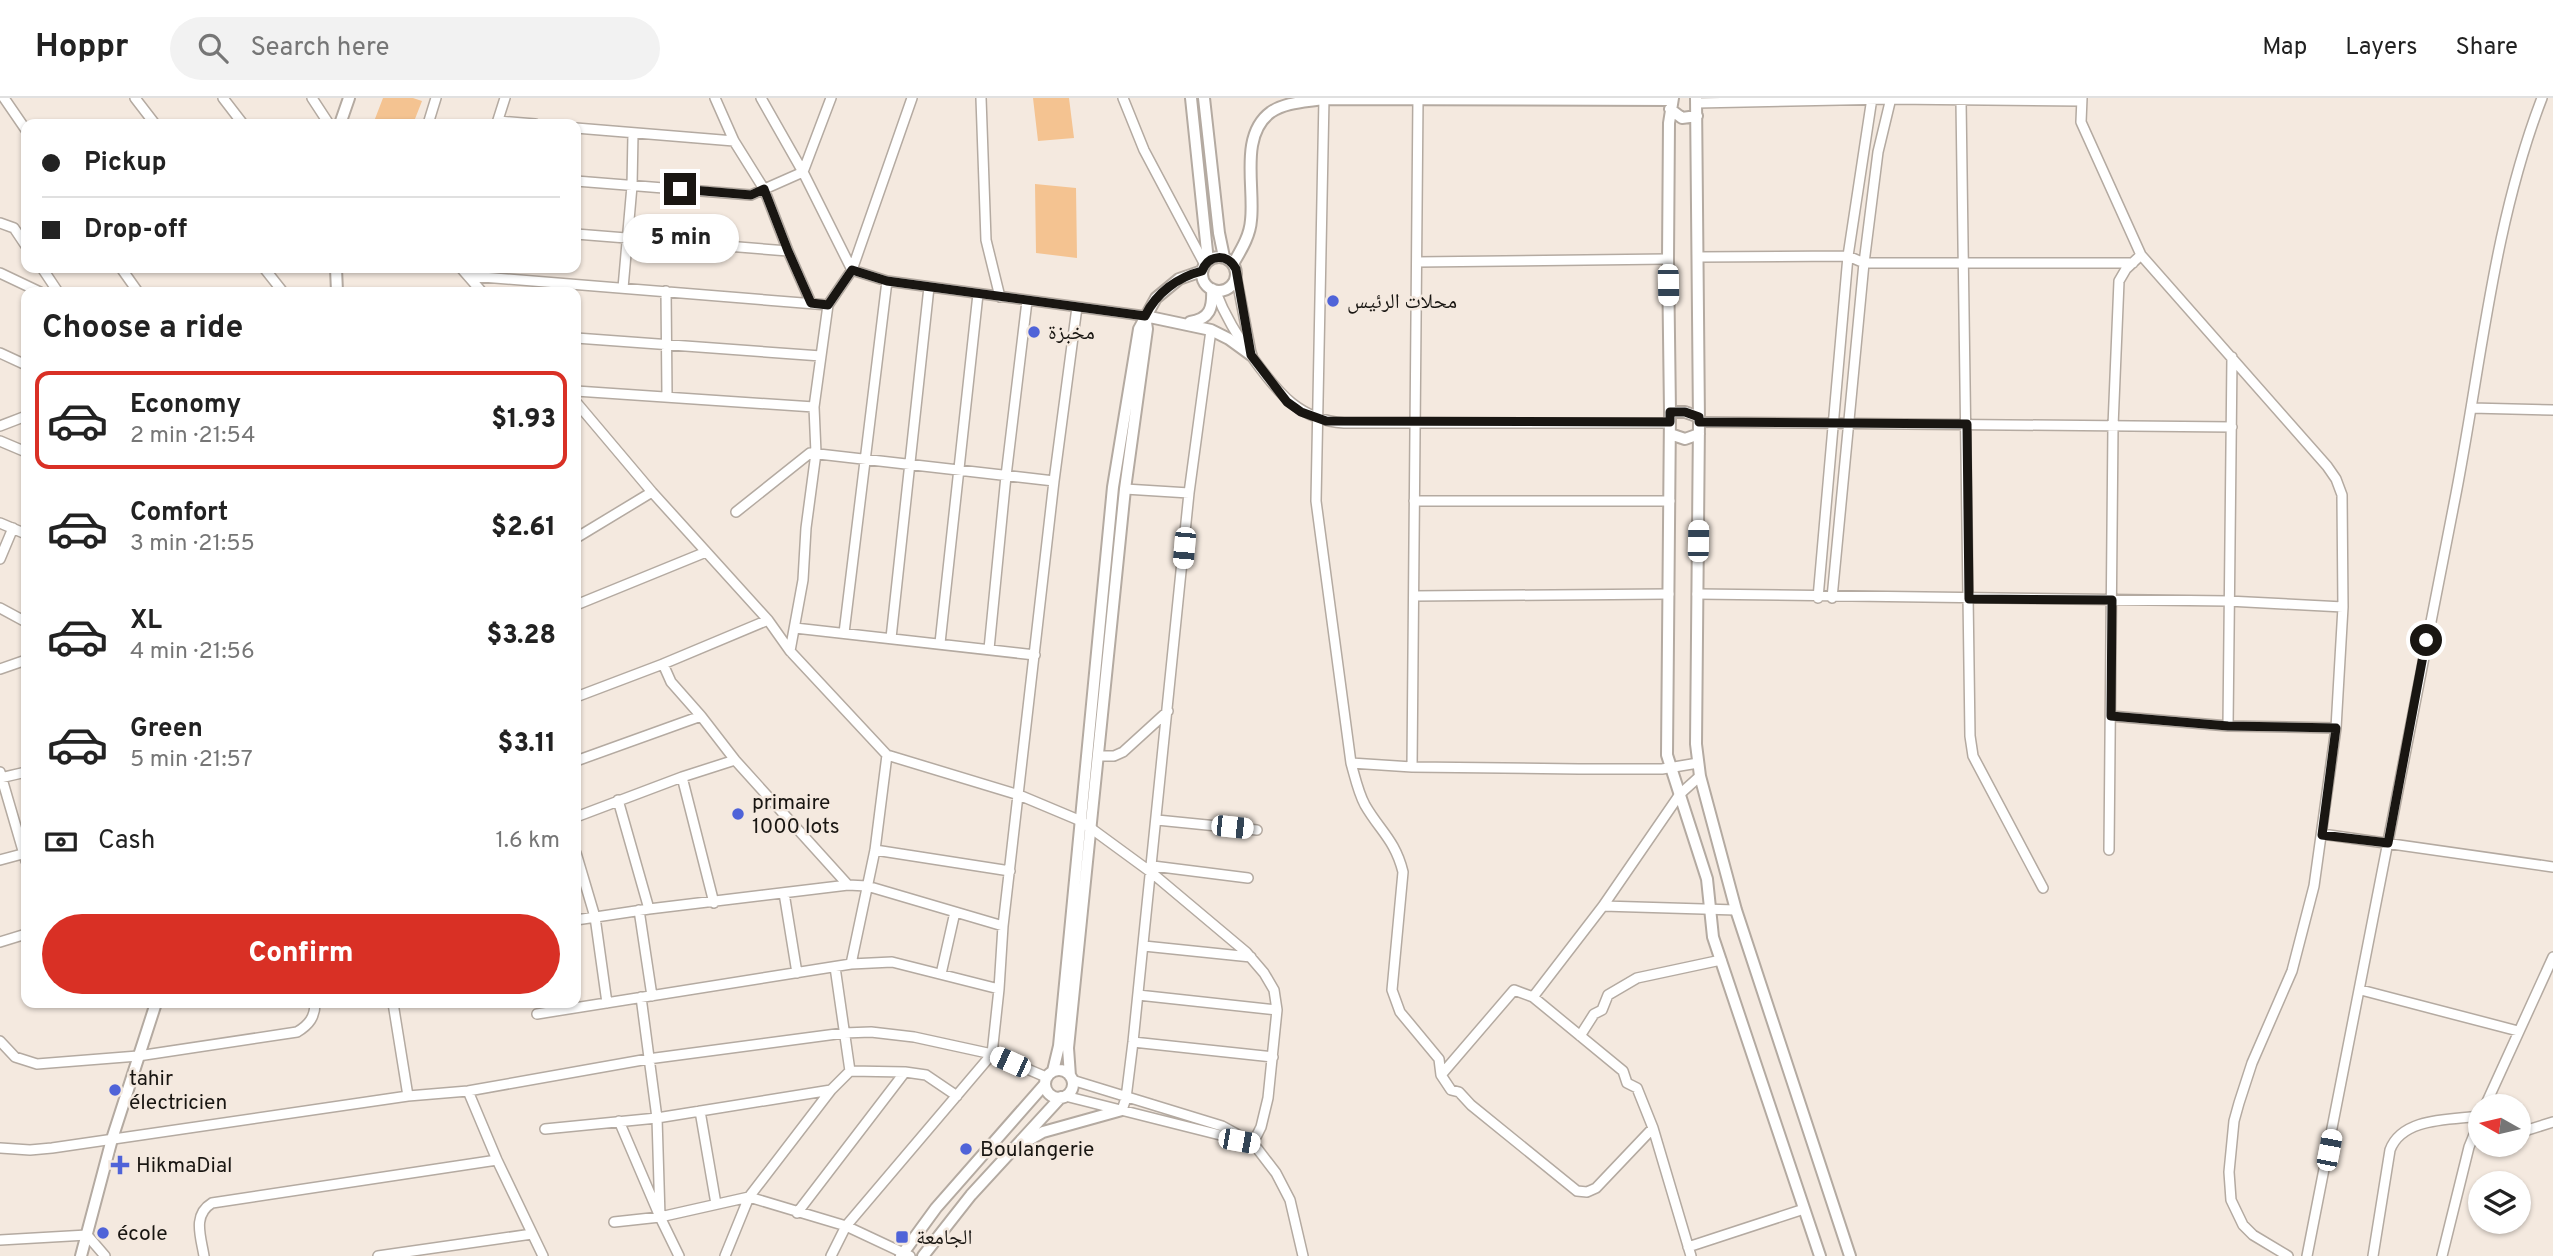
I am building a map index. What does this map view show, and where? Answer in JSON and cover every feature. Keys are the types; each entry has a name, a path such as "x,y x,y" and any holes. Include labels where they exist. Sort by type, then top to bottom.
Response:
{"street":[{"path":"4,98 21,123"},
{"path":"135,98 151,119"},
{"path":"223,98 239,119"},
{"path":"313,98 326,119"},
{"path":"342,119 349,98"},
{"path":"430,119 436,98"},
{"path":"498,119 505,98"},
{"path":"715,98 734,141 764,189 811,303"},
{"path":"761,98 803,172 852,270 887,281 1145,316 1184,324 1211,330 1251,355"},
{"path":"581,181 751,195 803,172 831,98"},
{"path":"790,651 803,580 806,528 816,453 814,407 828,305 852,270 912,98"},
{"path":"981,98 986,240 1000,297"},
{"path":"1123,98 1144,150 1205,266"},
{"path":"1191,98 1205,266 1203,278 1214,290 1229,325 1287,402 1318,419 1344,423 1670,423 1685,412 1699,424 2232,427"},
{"path":"1205,98 1219,233 1231,265 1251,355"},
{"path":"2307,1256 2361,990 2471,408 2497,255 2514,180 2542,98"},
{"path":"1214,290 1230,287 1231,265 1249,234 1251,154 1256,132 1271,113 1285,105 1324,99 1569,99 1672,103"},
{"path":"1324,99 1316,501 1351,763 1365,805 1391,839 1399,854 1403,872 1392,990 1395,1002 1400,1012 1439,1059 1441,1075 1451,1090 1459,1092 1471,1105 1577,1191 1587,1192 1596,1188 1653,1128"},
{"path":"1412,767 1418,99"},
{"path":"1818,597 1847,256 1872,99"},
{"path":"1832,598 1864,263 1878,152 1891,99"},
{"path":"1850,1256 1736,911 1698,763 1697,100 1891,99 1961,102 2082,99 2081,122 2141,255 2232,356 2336,479 2343,505 2343,607 2336,728 2314,886 2292,971 2252,1063 2231,1143 2229,1186 2236,1213 2253,1235 2288,1256"},
{"path":"1961,102 1970,736 1973,756 2043,888"},
{"path":"1672,103 1682,118 1697,116"},
{"path":"1672,103 1668,259 1670,501 1667,751 1707,879 1713,937 1819,1256"},
{"path":"581,129 734,141"},
{"path":"623,288 632,186 633,134"},
{"path":"0,223 14,228 21,238"},
{"path":"581,234 788,251"},
{"path":"2109,850 2113,426 2119,281 2141,255"},
{"path":"1698,257 1847,256 1864,263 2133,263"},
{"path":"614,1222 660,1217 749,1197 846,1226 905,1255 936,1208 1048,1077 1059,1046 1114,487 1139,326 1156,298 1179,279 1218,257 1231,265"},
{"path":"1417,262 1668,259"},
{"path":"0,273 29,287"},
{"path":"45,273 55,287"},
{"path":"467,273 478,287"},
{"path":"470,276 828,305"},
{"path":"844,633 887,281"},
{"path":"49,287 52,283"},
{"path":"891,638 929,287"},
{"path":"1184,324 1204,318 1210,312 1214,290"},
{"path":"666,291 667,395"},
{"path":"940,643 978,294"},
{"path":"989,649 1027,301"},
{"path":"831,1256 846,1226 992,1054 1003,926 1054,481 1077,307"},
{"path":"923,1256 944,1226 1013,1148 1071,1089 1068,1048 1125,489 1147,329 1145,316"},
{"path":"1122,1110 1126,1098 1144,946 1189,494 1211,330"},
{"path":"581,338 821,356"},
{"path":"0,353 21,363"},
{"path":"2228,726 2232,356"},
{"path":"581,391 814,407"},
{"path":"581,408 652,492 768,620 790,651 887,755 1019,795 1081,821 1152,870 1251,957 1273,990 1277,1010 1265,1114 1253,1143"},
{"path":"2471,408 2553,410"},
{"path":"0,426 21,418"},
{"path":"1670,423 1685,439 1699,424"},
{"path":"0,441 21,450"},
{"path":"736,512 810,453 1054,481"},
{"path":"1125,489 1189,494"},
{"path":"581,535 652,492"},
{"path":"1414,501 1670,501"},
{"path":"0,523 21,532"},
{"path":"0,559 13,528"},
{"path":"581,603 706,552"},
{"path":"1414,596 1669,594"},
{"path":"1697,594 1832,598 2228,601 2343,607"},
{"path":"0,608 21,619"},
{"path":"581,695 768,620"},
{"path":"795,628 1035,655"},
{"path":"0,669 21,662"},
{"path":"663,664 671,682 735,761 848,885"},
{"path":"1098,756 1114,756 1123,752 1168,712"},
{"path":"581,759 701,716"},
{"path":"2111,716 2228,726 2336,728"},
{"path":"851,964 875,850 887,755"},
{"path":"581,815 682,777 735,761"},
{"path":"1351,763 1412,767 1579,769 1671,767 1698,763"},
{"path":"21,773 1,776 21,843"},
{"path":"1533,997 1603,906 1680,794 1700,776"},
{"path":"682,777 715,903"},
{"path":"618,800 644,909 652,996"},
{"path":"1157,820 1257,830"},
{"path":"2322,835 2553,867"},
{"path":"875,850 1010,870"},
{"path":"0,860 21,857"},
{"path":"581,868 596,917 607,1003"},
{"path":"1152,870 1248,878"},
{"path":"581,919 644,909 715,903 848,885 867,886 1003,926"},
{"path":"784,893 797,973"},
{"path":"1603,906 1736,911"},
{"path":"941,974 955,912"},
{"path":"0,942 21,936"},
{"path":"1144,946 1251,957"},
{"path":"2490,1094 2553,957"},
{"path":"1580,1036 1594,1014 1602,1010 1608,995 1637,978 1721,960"},
{"path":"581,1005 851,964 892,962 999,989"},
{"path":"835,967 850,1071"},
{"path":"1441,1075 1514,990 1533,997 1623,1071 1627,1083 1637,1088 1653,1128 1690,1251 1804,1209"},
{"path":"2361,990 2518,1031"},
{"path":"1138,995 1277,1010"},
{"path":"641,997 657,1118 660,1217"},
{"path":"81,1256 112,1139 154,1008"},
{"path":"0,1041 15,1057 37,1064 138,1056 297,1032 310,1022 315,1008"},
{"path":"394,1008 408,1096"},
{"path":"537,1014 555,1008"},
{"path":"0,1148 30,1150 408,1096 468,1091 648,1059 844,1033 891,1033 992,1054 1048,1077 1062,1070 1071,1078 1126,1098 1222,1126 1253,1143 1269,1163 1287,1193 1295,1214 1303,1256"},
{"path":"1133,1042 1273,1057"},
{"path":"725,1256 749,1197 831,1090 850,1071 926,1075 957,1096"},
{"path":"797,1213 905,1072"},
{"path":"1048,1077 1052,1096 1122,1110 1253,1143"},
{"path":"545,1129 657,1118 831,1090"},
{"path":"468,1091 497,1160 543,1256"},
{"path":"1013,1148 1043,1132 1122,1110"},
{"path":"700,1111 716,1204"},
{"path":"2373,1256 2390,1150 2395,1139 2414,1126 2468,1119"},
{"path":"619,1121 679,1256"},
{"path":"2531,1129 2553,1122"},
{"path":"2442,1256 2468,1151"},
{"path":"205,1256 199,1222 203,1211 212,1203 497,1160"},
{"path":"378,1256 533,1234"},
{"path":"0,1240 87,1235"},
{"path":"87,1235 104,1256"}],"shaded area":[{"path":"383,98 413,98 422,101 415,119 375,119"},
{"path":"1033,98 1069,98 1074,138 1038,141"},
{"path":"1035,184 1076,188 1077,258 1036,253"}],"place":[{"name":"محلات الرئيس","path":"1333,301"},
{"name":"مخبزة","path":"1034,332"},
{"name":"primaire 1000 lots","path":"738,814"},
{"name":"tahir électricien","path":"115,1090"},
{"name":"Boulangerie","path":"966,1149"},
{"name":"HikmaDial","path":"120,1165"},
{"name":"école","path":"103,1233"},
{"name":"الجامعة","path":"902,1237"}],"route":[{"path":"680,189 751,195 764,189 811,303 828,305 852,270 887,281 1145,316 1156,298 1179,279 1202,271 1206,263 1213,258 1224,257 1236,269 1251,355 1287,402 1301,412 1326,421 1670,422 1670,412 1678,411 1699,417 1699,422 1967,424 1969,599 2112,600 2111,716 2228,726 2336,728 2322,835 2388,843 2426,640"}]}
